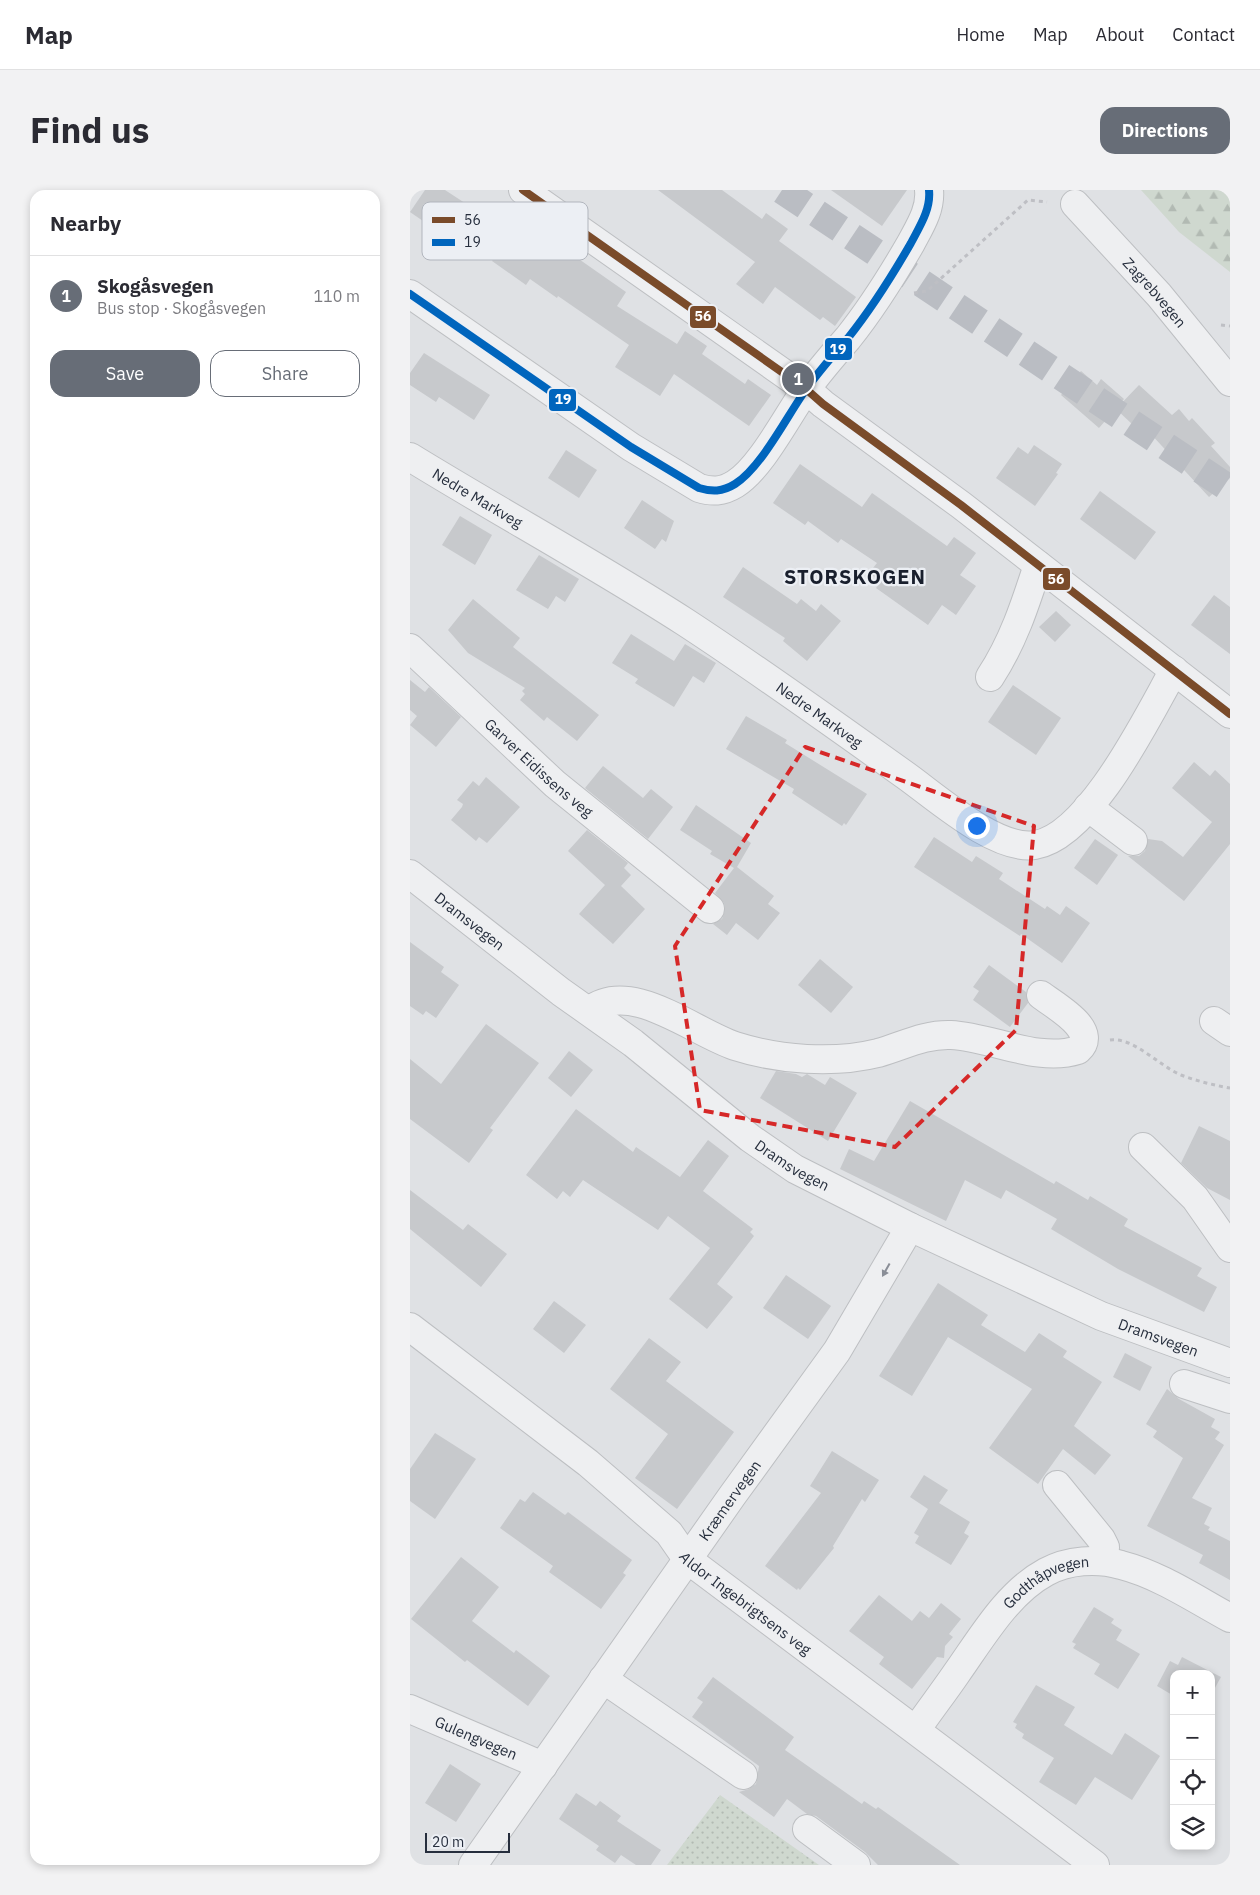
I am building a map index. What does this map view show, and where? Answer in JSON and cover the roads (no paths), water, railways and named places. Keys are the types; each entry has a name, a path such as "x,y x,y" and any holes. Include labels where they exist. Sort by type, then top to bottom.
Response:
{"street":[{"path":"522,190 539,202"},
{"path":"410,294 631,448 698,488 711,492 722,490 736,484 748,472 806,389 849,337 882,291 922,223 930,200 929,190"},
{"name":"Zagrebvegen","path":"1075,204 1159,295 1230,382"},
{"path":"588,236 806,389 1230,714"},
{"name":"Nedre Markveg","path":"410,457 684,622 795,696 937,799 992,835 1009,843 1037,844 1062,833 1088,807 1138,734 1174,670"},
{"path":"990,677 1002,659 1017,628 1038,565"},
{"name":"Garver Eidissens veg","path":"410,648 555,784 710,909"},
{"path":"1088,807 1133,841"},
{"name":"Dramsvegen","path":"410,874 589,1012 633,1043 750,1138 795,1169 910,1227 1101,1316 1230,1363"},
{"path":"589,1012 605,1001 628,1000 669,1015 714,1038 748,1050 824,1059 857,1057 878,1053 927,1036 952,1035 1056,1053 1078,1050 1084,1043 1085,1033 1082,1028 1041,995"},
{"path":"1143,1147 1195,1198 1230,1248"},
{"name":"Kræmervegen","path":"473,1865 687,1559 837,1351 910,1227"},
{"name":"Aldor Ingebrigtsens veg","path":"410,1327 588,1463 669,1533 687,1559 1095,1865"},
{"path":"1184,1384 1230,1399"},
{"path":"1057,1484 1101,1540 1105,1547 1104,1562"},
{"name":"Godthåpvegen","path":"916,1730 979,1641 1010,1603 1027,1586 1057,1567 1073,1563 1104,1562 1138,1570 1230,1618"},
{"path":"603,1679 743,1775"},
{"name":"Gulengvegen","path":"410,1710 543,1766"},
{"path":"807,1829 856,1865"}],"tunnel":[{"path":"782,190 1230,489"}],"place":[{"name":"Skogåsvegen","path":"798,379"}],"district":[{"name":"STORSKOGEN","path":"855,576"}]}
